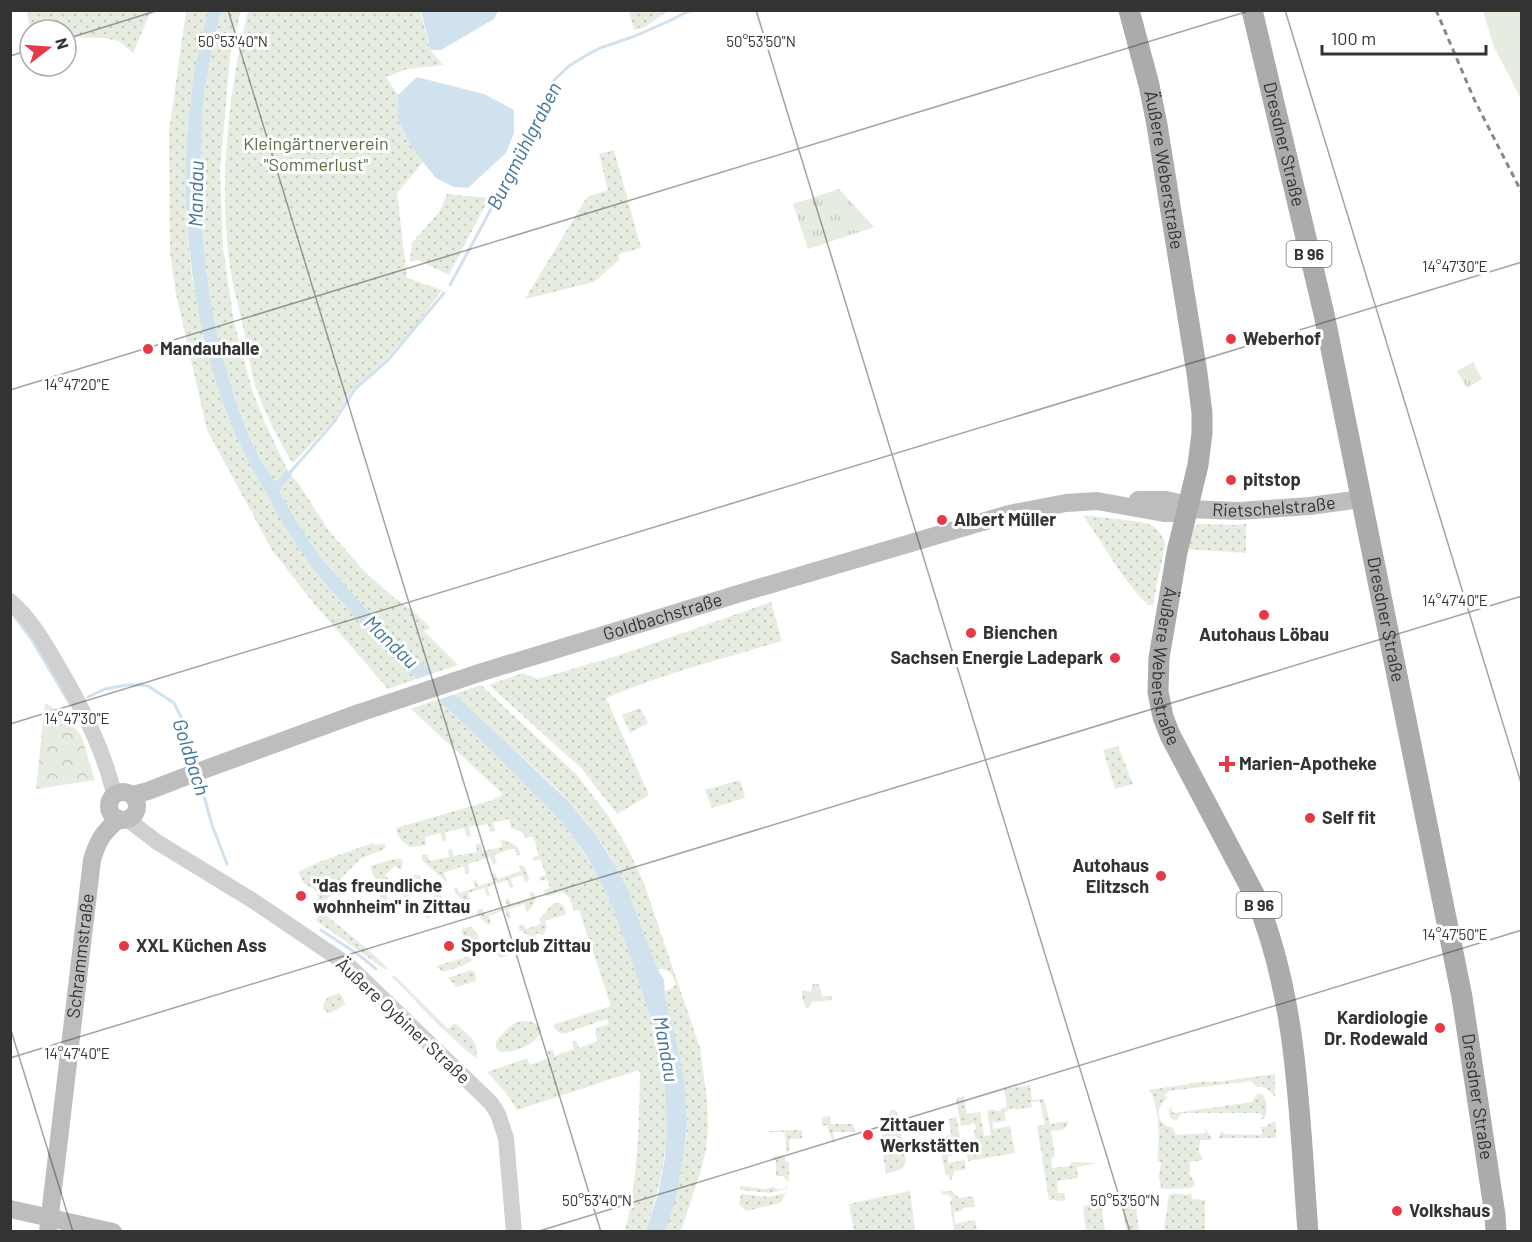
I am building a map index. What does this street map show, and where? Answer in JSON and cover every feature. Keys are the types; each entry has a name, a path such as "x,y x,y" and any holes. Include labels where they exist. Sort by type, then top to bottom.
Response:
{"main road":[{"name":"Äußere Weberstraße","path":"1129,10 1157,125 1202,413 1201,445 1195,479 1177,552 1158,658 1158,692 1163,717 1170,735 1256,896 1276,955 1291,1028 1308,1232"},
{"name":"Dresdner Straße","path":"1252,10 1324,314 1462,997 1494,1204 1496,1232"},
{"name":"Rietschelstraße","path":"1188,509 1239,511 1280,509 1361,498"},
{"name":"Goldbachstraße","path":"124,804 196,772 472,676 999,517 1066,503 1097,501 1164,513 1176,513 1188,509"},
{"name":"Schrammstraße","path":"49,1225 92,860 100,840 124,804"},
{"path":"10,1209 49,1225 113,1232"}],"street":[{"path":"10,601 21,611 41,637 74,692 124,804"},
{"name":"Äußere Oybiner Straße","path":"124,804 142,831 157,842 255,902 348,965 491,1103 498,1114 506,1138 514,1232"}],"green space":[{"path":"27,10 151,11 133,53 119,41 78,37 78,18 28,18"},
{"path":"629,10 668,11 645,27 634,30"},
{"path":"186,11 208,11 191,96 187,132 186,189 192,278 212,367 227,416 268,498 312,566 342,603 417,679 388,689 311,600 272,550 207,430 176,294 170,252 169,132"},
{"path":"221,11 241,11 231,48 220,170 223,248 234,322 252,390 287,469 275,481 255,447 231,385 216,326 206,267 200,177 202,114"},
{"name":"Kleingärtnerverein \"Sommerlust\"","path":"248,11 420,11 431,51 443,65 407,69 386,77 398,95 397,117 409,143 423,162 397,193 407,278 442,290 415,326 387,358 352,390 332,422 293,463 272,425 255,385 229,260 225,198 228,134 236,71"},
{"path":"1483,11 1521,11 1521,99 1494,47"},
{"path":"614,150 641,248 619,254 619,260 594,282 525,299 587,197 608,190 599,154"},
{"path":"839,189 874,227 808,249 793,204"},
{"path":"447,194 489,198 449,275 418,260 410,262 412,243 440,211"},
{"path":"1473,362 1482,379 1467,388 1457,371"},
{"path":"292,476 329,531 364,571 431,628 424,631 458,665 434,673 386,631 321,558 280,493 282,486"},
{"path":"1083,515 1141,522 1159,532 1165,544 1153,605 1148,605 1130,585"},
{"path":"1199,524 1246,524 1246,553 1187,549 1193,527"},
{"path":"771,602 782,641 671,674 606,698 649,795 617,814 582,769 489,685 523,673 538,679 617,656"},
{"path":"481,685 576,774 609,817 643,881 700,1048 707,1099 706,1150 681,1231 666,1231 682,1167 687,1125 685,1091 665,997 665,991 676,984 670,972 657,969 623,881 605,848 586,821 568,800 454,694"},
{"path":"438,699 557,817 597,874 609,899 608,903 613,908 655,1030 666,1094 667,1127 664,1159 646,1231 625,1231 633,1192 637,1153 639,1070 517,1110 507,1094 487,1072 527,1058 530,1065 549,1058 547,1051 552,1049 555,1056 574,1049 572,1042 576,1040 579,1048 598,1041 595,1033 597,1028 609,1024 607,1019 566,1033 558,1032 553,1025 611,1006 579,910 574,911 569,897 562,892 545,895 544,890 550,888 547,879 540,881 539,877 546,875 540,859 533,861 532,858 539,855 533,836 526,838 521,831 511,828 509,819 493,823 495,831 490,832 488,824 469,827 471,836 467,837 464,828 445,832 446,841 443,842 441,833 425,837 426,845 410,847 399,837 396,828 493,800 503,794 411,709"},
{"path":"45,703 61,713 81,735 95,780 36,789"},
{"path":"640,708 648,723 630,733 622,715"},
{"path":"1118,746 1133,784 1115,789 1103,750"},
{"path":"740,780 745,798 712,808 705,790"},
{"path":"501,840 513,844 518,848 520,854 517,856 514,848 494,855 497,863 493,865 490,857 468,864 470,873 466,874 463,866 444,873 447,881 421,859 423,855 428,854 429,861 449,857 448,850 452,849 454,856 477,852 476,844 481,843 482,851 502,847"},
{"path":"373,843 375,845 384,844 385,849 360,859 330,890 330,896 316,910 311,908 319,897 317,895 319,893 304,883 298,872"},
{"path":"402,859 401,870 395,866 385,875 390,880 386,890 387,903 375,890 381,884 374,877 370,866"},
{"path":"519,865 525,867 529,879 526,883 522,875 511,879 513,887 510,888 507,880 487,887 490,895 487,896 484,888 468,893 471,901 466,903 455,893 454,888 457,887 459,893 475,888 473,881 476,880 478,886 494,881 492,874 495,873 498,879 521,871"},
{"path":"414,875 419,875 428,883 428,887 427,890 421,885 407,898 404,896 418,882"},
{"path":"529,892 534,893 536,899 527,912 524,904 508,909 511,918 508,919 505,910 489,916 491,924 488,925 477,914 477,911 482,908 485,915 508,907 505,900 509,898 512,905 531,899"},
{"path":"439,895 448,903 448,907 447,909 441,905 428,919 424,916 438,901 433,896"},
{"path":"556,903 564,907 566,914 545,921 547,927 543,935 537,933 534,938 519,930 520,925 523,924 526,929 541,924 539,918"},
{"path":"323,913 368,949 388,969 386,970 315,920"},
{"path":"471,927 479,939 475,957 467,964 443,972 436,966 470,956 469,950 474,950 473,942 465,941 461,929"},
{"path":"499,939 507,939 512,944 510,955 499,957 494,952 494,944"},
{"path":"471,970 475,972 476,981 457,987 448,978"},
{"path":"394,975 448,1029 455,1023 467,1034 476,1047 476,1058 432,1019 392,977"},
{"path":"812,984 819,984 822,996 831,996 832,1000 812,1002 808,1009 806,1008 802,990 811,992"},
{"path":"339,993 345,1004 333,1012 324,1011 323,1005 328,997"},
{"path":"528,1021 538,1025 541,1030 533,1042 515,1050 498,1051 496,1041 510,1026 517,1022"},
{"path":"1275,1074 1275,1097 1267,1089 1257,1087 1251,1081 1169,1091 1164,1095 1168,1099 1160,1107 1160,1120 1172,1127 1176,1135 1206,1133 1204,1127 1213,1140 1200,1140 1199,1152 1203,1160 1190,1162 1190,1174 1195,1184 1192,1188 1157,1188 1161,1187 1159,1176 1161,1162 1157,1160 1158,1124 1153,1097 1149,1090"},
{"path":"1030,1085 1032,1100 1044,1099 1050,1124 1067,1121 1068,1123 1065,1129 1051,1131 1055,1157 1051,1158 1052,1168 1071,1166 1071,1162 1096,1163 1077,1167 1078,1178 1057,1181 1058,1193 1064,1193 1065,1201 1049,1200 1037,1126 1045,1125 1040,1101 1031,1102 1032,1107 1008,1110 1004,1112 1006,1121 992,1123 993,1129 1010,1126 1015,1153 968,1161 965,1146 960,1146 961,1154 948,1156 948,1163 965,1160 966,1169 955,1171 950,1180 949,1175 946,1175 940,1149 944,1147 943,1139 951,1135 949,1119 956,1115 961,1143 975,1140 974,1131 976,1130 975,1123 961,1126 956,1098 964,1096 967,1114 980,1112 984,1136 991,1135 987,1111 995,1109 995,1111 1001,1111 1000,1109 1007,1107 1004,1089"},
{"path":"1258,1093 1264,1096 1267,1104 1266,1115 1260,1120 1263,1116 1260,1113 1182,1113 1176,1121 1169,1115 1169,1109 1173,1105 1171,1110 1174,1113 1252,1102"},
{"path":"891,1110 895,1110 898,1115 906,1163 901,1169 886,1174 880,1136 886,1134 884,1121"},
{"path":"830,1116 831,1124 853,1124 855,1132 833,1132 835,1142 833,1143 827,1125 822,1126 822,1117"},
{"path":"1276,1122 1276,1138 1218,1138 1222,1131 1224,1134 1260,1135 1263,1132 1260,1127 1265,1127"},
{"path":"802,1130 802,1138 790,1139 789,1152 786,1152 785,1132 768,1131"},
{"path":"773,1156 785,1156 785,1162 789,1162 787,1181 783,1176 776,1176 776,1160 773,1160"},
{"path":"787,1185 786,1189 770,1193 740,1190 740,1186 765,1189 773,1187 779,1190"},
{"path":"910,1191 915,1231 854,1231 849,1204"},
{"path":"942,1191 951,1191 959,1198 973,1196 975,1207 963,1208 962,1211 954,1212 955,1224 975,1220 977,1231 954,1231 951,1196 942,1195"},
{"path":"786,1193 780,1203 746,1211 739,1204 741,1194 769,1197"},
{"path":"1174,1193 1187,1195 1191,1193 1192,1199 1205,1200 1205,1231 1164,1231 1169,1195"},
{"path":"1155,1194 1159,1196 1140,1199 1140,1204 1152,1202 1152,1204 1136,1207 1139,1231 1126,1231 1122,1201"},
{"path":"1101,1204 1105,1231 1086,1231 1083,1206"}],"water":[{"path":"421,10 498,11 494,19 441,50 431,50"},
{"name":"Mandau","path":"208,11 221,11 207,74 203,108 200,177 203,237 216,326 231,385 244,422 261,460 275,481 287,469 292,476 282,486 280,493 321,558 386,631 434,673 571,804 594,832 614,864 628,891 657,968 664,980 665,997 685,1086 687,1125 684,1154 676,1197 666,1231 646,1231 658,1194 665,1158 667,1125 665,1086 659,1046 613,908 608,903 609,899 595,871 573,837 554,814 376,638 325,583 304,556 280,518 229,421 204,338 190,258 187,217 187,136 196,64"},
{"path":"417,77 484,94 514,110 514,133 506,153 468,188 454,187 436,178 409,143 397,117 398,95"}],"pier":[{"path":"437,672 458,693 435,701 414,680"}],"waterway":[{"name":"Burgmühlgraben","path":"450,285 537,124 554,80 569,66 600,48 635,36 695,10"},
{"name":"Burgmühlgraben","path":"287,476 334,422 355,389 388,360 444,293"},
{"name":"Goldbach","path":"12,613 32,640 70,704"},
{"name":"Goldbach","path":"88,697 105,689 127,685 148,686 174,703 182,719 196,766"},
{"name":"Goldbach","path":"199,778 212,825 227,864"},
{"name":"Goldbach","path":"321,930 376,969"}],"railway":[{"path":"1436,10 1474,99 1522,193"}],"place":[{"name":"Weberhof","path":"1231,339"},
{"name":"Mandauhalle","path":"148,349"},
{"name":"pitstop","path":"1231,480"},
{"name":"Albert Müller","path":"942,520"},
{"name":"Autohaus Löbau","path":"1264,615"},
{"name":"Bienchen","path":"971,633"},
{"name":"Sachsen Energie Ladepark","path":"1115,658"},
{"name":"Marien-Apotheke","path":"1227,764"},
{"name":"Self fit","path":"1310,818"},
{"name":"Autohaus Elitzsch","path":"1161,876"},
{"name":"\"das freundliche wohnheim\" in Zittau","path":"301,896"},
{"name":"XXL Küchen Ass","path":"124,946"},
{"name":"Sportclub Zittau","path":"449,946"},
{"name":"Kardiologie Dr. Rodewald","path":"1440,1028"},
{"name":"Zittauer Werkstätten","path":"868,1135"},
{"name":"Volkshaus","path":"1397,1211"}]}
